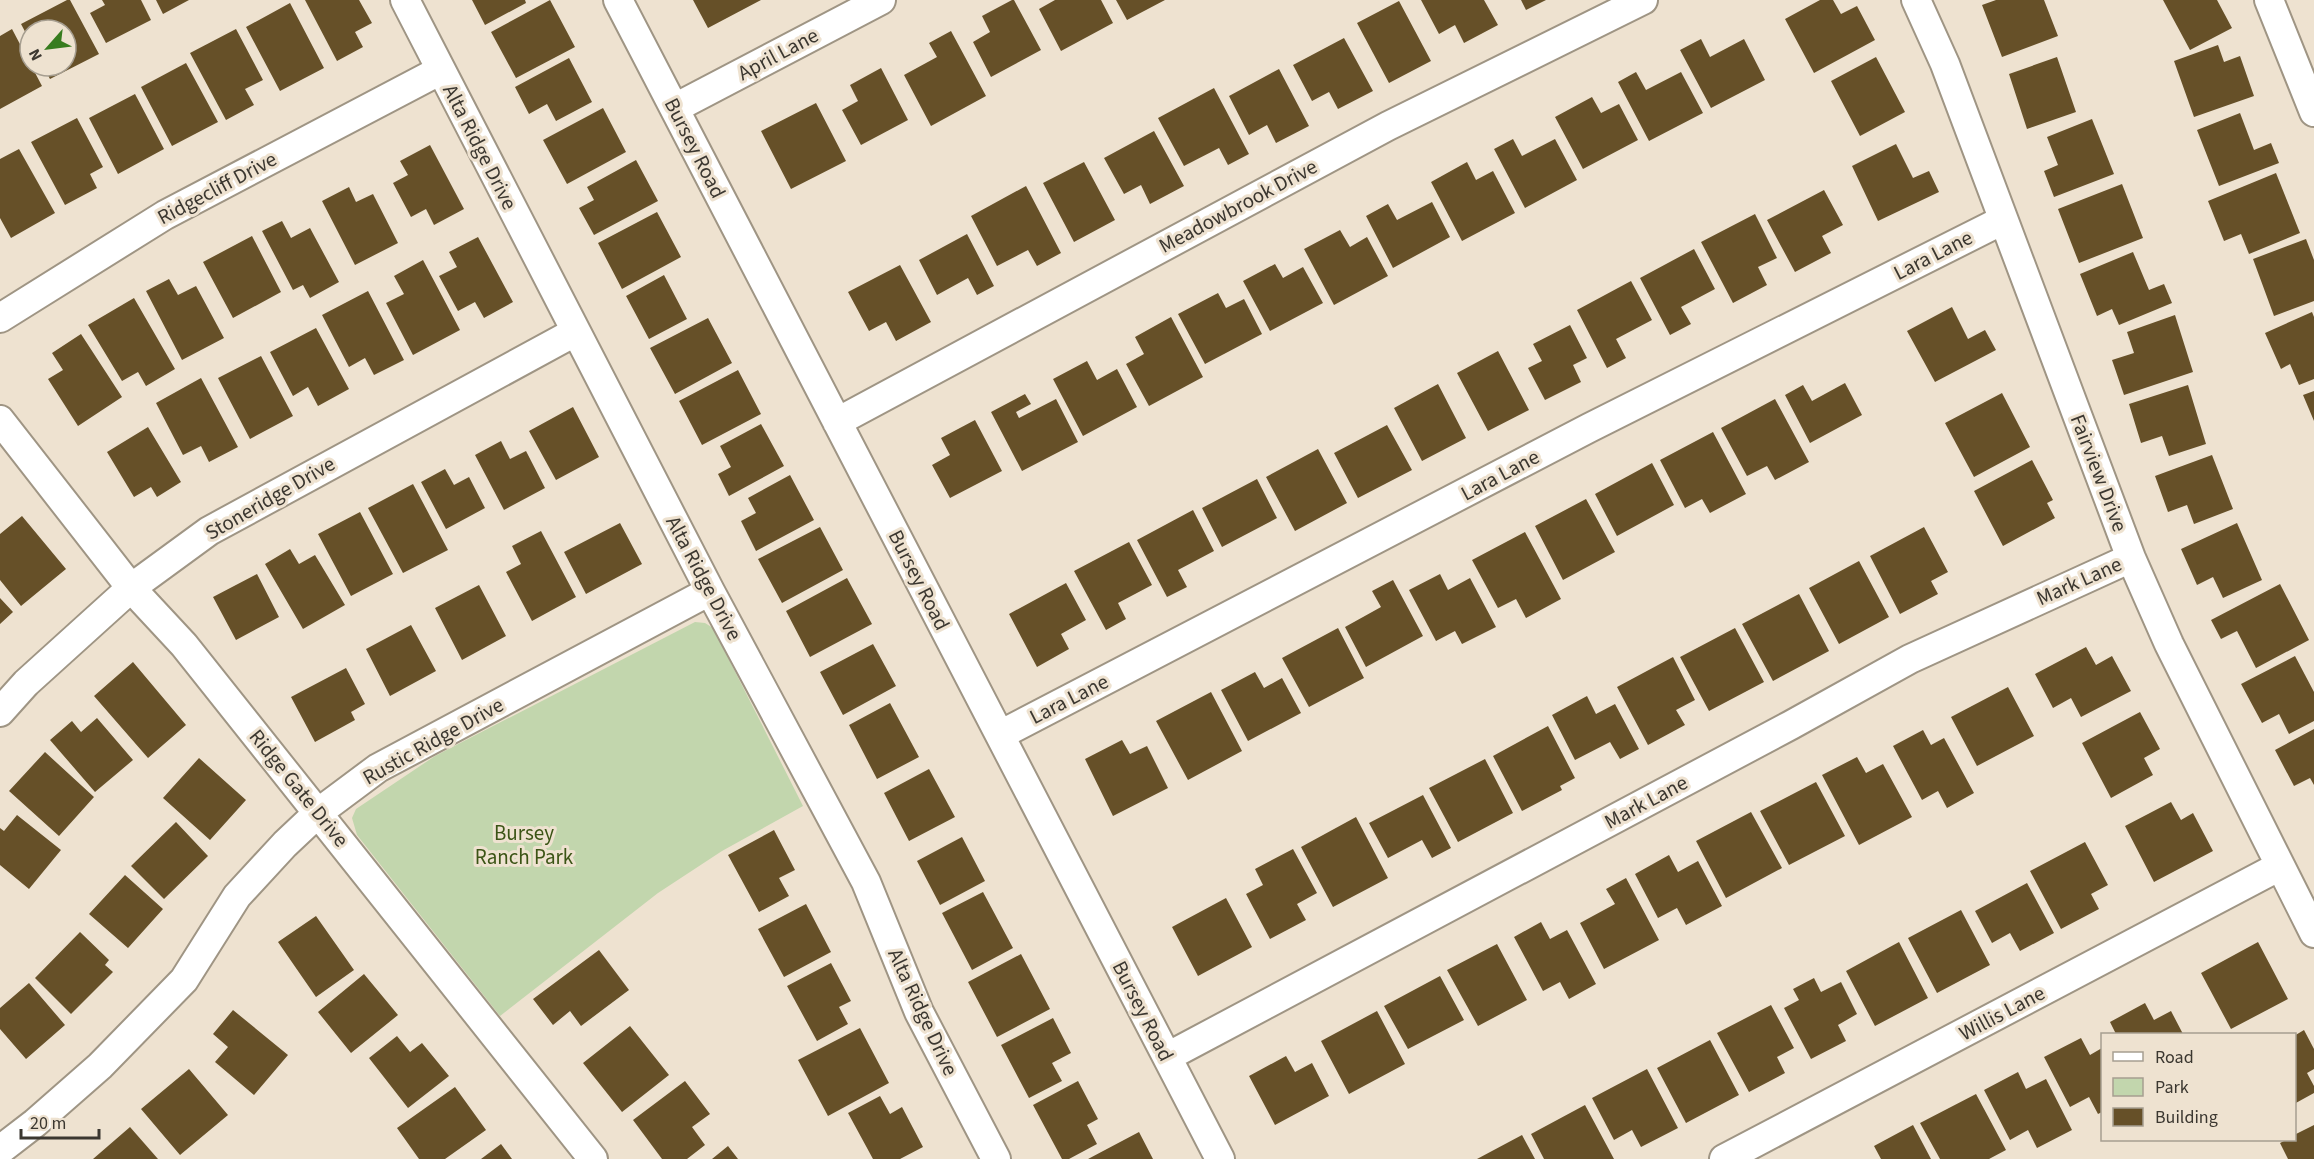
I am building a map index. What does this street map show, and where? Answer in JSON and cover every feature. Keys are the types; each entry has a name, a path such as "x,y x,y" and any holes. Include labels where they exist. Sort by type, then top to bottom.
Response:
{"street":[{"name":"Alta Ridge Drive","path":"405,0 710,591 866,882 919,1012 996,1159"},
{"name":"Bursey Road","path":"618,0 1220,1159"},
{"name":"April Lane","path":"675,108 881,0"},
{"name":"Meadowbrook Drive","path":"837,422 1388,126 1643,0"},
{"name":"Fairview Drive","path":"1916,0 1946,64 2131,558 2169,644 2314,933"},
{"path":"2269,0 2314,112"},
{"name":"Ridgecliff Drive","path":"0,318 165,215 441,69"},
{"name":"Lara Lane","path":"999,735 1589,428 2003,220"},
{"name":"Stoneridge Drive","path":"0,712 26,683 131,588 209,531 575,332"},
{"name":"Ridge Gate Drive","path":"0,420 131,588 184,645 319,812 593,1159"},
{"name":"Mark Lane","path":"1167,1057 1791,725 1910,659 2131,558"},
{"name":"Rustic Ridge Drive","path":"0,1150 35,1124 100,1066 184,980 237,896 285,844 319,812 378,768 710,591"},
{"name":"Willis Lane","path":"1724,1159 2280,866"}],"green space":[{"name":"Bursey Ranch Park","path":"695,622 705,623 713,628 803,806 722,851 658,893 500,1016 357,835 352,818 356,809 435,756"}],"building":[{"path":"70,0 99,54 78,65 78,18 32,18"},
{"path":"102,0 141,0 151,20 106,43 90,13 105,5"},
{"path":"156,0 189,0 163,14"},
{"path":"305,0 359,0 372,23 355,32 363,47 337,61"},
{"path":"472,0 525,0 526,3 485,25"},
{"path":"550,0 575,47 516,78 491,32"},
{"path":"693,0 761,0 708,28"},
{"path":"1012,0 1041,50 991,77 973,42 990,32 982,16"},
{"path":"1055,0 1101,0 1113,23 1061,51 1039,9"},
{"path":"1116,0 1165,0 1127,20"},
{"path":"1421,0 1484,0 1498,25 1464,43 1455,25 1439,34"},
{"path":"1521,0 1546,0 1526,10"},
{"path":"1820,0 1833,0 1841,14 1857,6 1875,40 1814,73 1785,19"},
{"path":"1996,0 2044,0 2058,36 2002,57 1982,5"},
{"path":"2163,0 2217,0 2232,28 2190,50"},
{"path":"1399,1 1431,61 1389,83 1357,23"},
{"path":"290,3 324,68 280,91 246,27"},
{"path":"12,29 18,40 18,78 38,78 42,86 0,109 0,36"},
{"path":"236,29 263,80 245,89 254,105 226,120 190,53"},
{"path":"951,31 986,96 931,126 904,75 937,57 929,43"},
{"path":"1344,38 1373,91 1338,109 1329,92 1312,101 1293,65"},
{"path":"1701,39 1710,57 1744,39 1765,80 1711,108 1680,50"},
{"path":"2218,45 2224,62 2240,56 2254,96 2194,117 2174,61"},
{"path":"1876,57 1905,112 1860,136 1831,81"},
{"path":"2057,57 2076,112 2027,129 2009,74"},
{"path":"569,58 592,102 556,121 547,104 529,114 515,87"},
{"path":"186,63 218,122 172,146 141,87"},
{"path":"881,68 908,120 861,145 842,110 858,101 850,85"},
{"path":"1279,69 1309,126 1276,143 1267,125 1249,135 1229,96"},
{"path":"1636,72 1646,90 1681,72 1703,113 1649,141 1618,82"},
{"path":"1214,88 1249,154 1228,165 1219,148 1184,166 1158,118"},
{"path":"135,94 164,149 118,174 89,118"},
{"path":"1592,97 1601,113 1619,104 1638,140 1583,169 1555,117"},
{"path":"816,103 846,161 791,189 761,131"},
{"path":"603,108 626,152 567,184 543,140"},
{"path":"2240,113 2254,150 2271,143 2279,163 2219,186 2197,130"},
{"path":"77,118 103,167 90,174 97,188 65,205 31,142"},
{"path":"2092,119 2114,174 2054,197 2044,171 2058,165 2047,137"},
{"path":"1154,131 1184,186 1150,204 1141,185 1124,194 1104,158"},
{"path":"1513,139 1522,156 1555,139 1577,180 1525,208 1494,149"},
{"path":"1896,144 1913,178 1929,171 1939,192 1878,221 1852,166"},
{"path":"430,145 464,209 434,225 426,209 411,217 393,183 408,175 400,161"},
{"path":"19,149 55,213 11,238 0,218 0,159"},
{"path":"636,160 658,201 594,235 579,208 594,200 587,187"},
{"path":"1084,162 1115,220 1074,242 1043,183"},
{"path":"1467,162 1476,180 1493,171 1515,213 1462,241 1431,182"},
{"path":"2276,173 2300,233 2249,254 2241,234 2224,241 2208,201"},
{"path":"2122,184 2143,238 2079,263 2058,209"},
{"path":"1026,186 1061,253 1037,266 1028,250 997,266 971,216"},
{"path":"349,187 356,202 373,194 398,243 355,265 322,201"},
{"path":"1824,190 1843,225 1822,236 1831,253 1795,272 1767,220"},
{"path":"1432,202 1450,237 1393,268 1366,216 1388,204 1397,220"},
{"path":"657,212 681,257 622,289 598,243"},
{"path":"1755,214 1777,258 1758,267 1767,285 1733,303 1701,242"},
{"path":"282,221 291,238 310,228 339,282 310,298 303,285 293,290 262,231"},
{"path":"1340,230 1350,247 1367,237 1388,276 1334,305 1304,249"},
{"path":"967,234 994,286 977,295 968,278 937,295 919,260"},
{"path":"252,236 281,292 233,318 203,262"},
{"path":"478,237 513,302 484,318 475,302 458,311 439,276 457,267 449,252"},
{"path":"2306,239 2314,260 2314,301 2274,316 2253,259"},
{"path":"1694,249 1715,289 1681,307 1691,324 1670,335 1640,278"},
{"path":"2133,252 2149,290 2164,284 2172,303 2119,325 2112,309 2097,316 2080,274"},
{"path":"423,260 460,330 413,355 386,303 404,294 394,276"},
{"path":"1275,264 1283,278 1303,267 1323,303 1270,331 1243,281"},
{"path":"900,265 931,322 896,341 886,322 869,331 848,292"},
{"path":"664,275 687,319 649,339 626,296"},
{"path":"169,279 178,295 196,286 224,338 182,360 146,291"},
{"path":"1631,281 1652,320 1616,339 1626,358 1607,368 1577,310"},
{"path":"368,291 404,360 374,375 365,358 349,367 322,315"},
{"path":"1218,293 1226,308 1244,299 1262,334 1205,364 1178,314"},
{"path":"134,298 175,369 146,386 138,372 122,381 88,325"},
{"path":"1952,307 1968,339 1985,330 1996,350 1935,382 1907,331"},
{"path":"2312,312 2314,317 2314,379 2299,385 2290,364 2281,369 2265,333"},
{"path":"2175,315 2193,372 2124,395 2112,360 2134,353 2127,332"},
{"path":"1171,317 1203,377 1149,406 1126,364 1144,354 1135,337"},
{"path":"708,318 732,363 675,394 650,348"},
{"path":"1570,325 1587,358 1573,365 1581,382 1545,400 1528,368 1542,361 1533,344"},
{"path":"316,328 349,389 318,406 308,387 293,396 270,352"},
{"path":"81,334 122,397 78,426 48,379 63,370 52,353"},
{"path":"1498,351 1529,410 1488,431 1457,373"},
{"path":"261,356 293,416 250,439 218,378"},
{"path":"1087,361 1097,380 1117,369 1137,407 1083,436 1053,379"},
{"path":"738,370 761,414 702,445 679,401"},
{"path":"201,378 238,447 209,462 201,446 183,455 156,403"},
{"path":"1845,383 1862,415 1810,443 1785,395 1803,385 1812,401"},
{"path":"1438,384 1466,438 1422,461 1394,408"},
{"path":"2188,385 2206,444 2169,456 2162,436 2141,443 2129,404"},
{"path":"2314,391 2314,421 2303,395"},
{"path":"2002,393 2030,447 1974,477 1945,423"},
{"path":"1025,394 1031,404 1016,412 1019,418 1056,399 1078,442 1022,471 991,412"},
{"path":"1775,399 1809,462 1775,480 1767,466 1747,476 1721,428"},
{"path":"573,407 599,457 556,480 529,431"},
{"path":"975,420 1002,471 950,498 932,465 950,455 941,438"},
{"path":"761,424 784,466 729,496 718,474 731,467 720,446"},
{"path":"1387,425 1412,470 1358,498 1334,453"},
{"path":"148,427 181,482 157,497 151,487 134,497 107,452"},
{"path":"1713,432 1746,494 1710,513 1702,499 1685,508 1660,460"},
{"path":"501,441 510,459 526,451 545,488 504,510 475,455"},
{"path":"1318,449 1347,503 1295,531 1266,477"},
{"path":"2212,455 2233,509 2194,524 2187,505 2168,512 2155,476"},
{"path":"2032,460 2053,500 2047,503 2055,518 2003,546 1974,491"},
{"path":"1652,463 1674,505 1617,536 1595,494"},
{"path":"445,469 454,485 469,477 485,508 446,529 421,482"},
{"path":"790,475 814,520 756,551 741,521 756,513 748,498"},
{"path":"1257,479 1277,518 1222,547 1202,508"},
{"path":"413,484 448,550 403,573 368,508"},
{"path":"1586,499 1615,552 1563,580 1535,526"},
{"path":"1193,510 1214,551 1178,570 1187,587 1167,597 1137,540"},
{"path":"360,512 393,574 351,596 318,534"},
{"path":"22,516 66,569 21,606 0,580 0,534"},
{"path":"620,523 642,564 586,594 564,552"},
{"path":"2237,523 2262,580 2223,598 2213,577 2197,585 2181,549"},
{"path":"820,527 843,570 782,603 758,559"},
{"path":"1924,527 1948,572 1931,581 1938,594 1900,614 1870,556"},
{"path":"541,531 576,597 532,621 506,572 521,564 512,546"},
{"path":"1525,532 1561,599 1526,618 1516,599 1498,608 1472,560"},
{"path":"1129,542 1152,585 1118,603 1126,619 1106,630 1074,571"},
{"path":"290,549 299,564 315,555 345,605 303,629 265,564"},
{"path":"1859,561 1889,617 1839,644 1809,588"},
{"path":"257,574 279,617 236,640 213,597"},
{"path":"1440,574 1448,590 1470,578 1496,627 1462,644 1455,631 1436,641 1409,590"},
{"path":"847,578 872,624 810,657 786,611"},
{"path":"1393,580 1423,636 1366,667 1345,627 1381,607 1372,591"},
{"path":"1066,583 1086,620 1061,634 1069,649 1037,667 1009,614"},
{"path":"2280,584 2309,640 2256,668 2237,631 2221,639 2211,620"},
{"path":"479,585 506,636 462,660 435,608"},
{"path":"1799,594 1829,651 1773,681 1742,624"},
{"path":"0,598 13,612 0,624"},
{"path":"411,625 436,671 390,696 366,649"},
{"path":"1338,628 1364,678 1309,707 1282,658"},
{"path":"1735,628 1764,682 1709,711 1680,657"},
{"path":"873,644 896,686 843,715 820,672"},
{"path":"2086,647 2096,665 2112,656 2131,691 2081,717 2071,698 2053,708 2035,674"},
{"path":"2295,656 2314,692 2314,721 2289,734 2279,714 2262,723 2241,684"},
{"path":"1673,657 1695,700 1676,710 1685,725 1648,745 1617,687"},
{"path":"133,662 186,725 148,758 94,696"},
{"path":"346,668 365,704 351,712 355,720 315,742 291,697"},
{"path":"1255,672 1264,688 1282,678 1301,713 1248,741 1221,690"},
{"path":"2008,687 2034,736 1977,766 1951,717"},
{"path":"1211,692 1242,751 1188,780 1156,721"},
{"path":"1587,696 1596,714 1615,704 1639,749 1620,759 1610,742 1575,760 1552,715"},
{"path":"890,703 919,757 877,779 849,725"},
{"path":"2140,712 2160,749 2144,758 2153,775 2111,798 2082,743"},
{"path":"97,718 133,760 95,792 50,740 72,721 81,732"},
{"path":"1548,726 1575,778 1560,786 1562,790 1522,811 1493,756"},
{"path":"2314,729 2314,785 2310,778 2294,786 2275,750"},
{"path":"1923,730 1931,745 1944,738 1974,793 1947,808 1938,791 1922,800 1893,746"},
{"path":"1122,740 1130,754 1147,746 1168,788 1113,816 1085,759"},
{"path":"45,752 94,797 59,836 9,791"},
{"path":"1857,757 1866,773 1883,764 1912,817 1859,845 1822,775"},
{"path":"199,758 246,800 210,840 163,798"},
{"path":"1485,759 1513,813 1458,842 1429,788"},
{"path":"929,769 955,817 909,841 884,793"},
{"path":"1816,782 1845,836 1789,865 1760,811"},
{"path":"1423,795 1451,848 1432,858 1422,840 1388,858 1369,823"},
{"path":"2171,802 2181,820 2193,813 2213,851 2154,882 2125,826"},
{"path":"1751,812 1782,868 1726,898 1696,841"},
{"path":"17,815 61,850 29,889 0,865 0,828 4,831"},
{"path":"1356,817 1388,878 1333,907 1301,847"},
{"path":"176,822 208,856 164,899 131,866"},
{"path":"774,830 795,870 779,878 789,896 759,912 728,855"},
{"path":"962,837 985,881 940,905 917,861"},
{"path":"2085,842 2108,885 2091,894 2099,909 2061,929 2030,871"},
{"path":"1293,849 1317,893 1297,904 1306,920 1270,939 1246,894 1263,885 1255,869"},
{"path":"1669,855 1678,872 1698,861 1722,906 1686,925 1677,908 1658,918 1635,874"},
{"path":"125,875 163,909 128,948 89,914"},
{"path":"1626,878 1659,940 1604,969 1580,923 1615,904 1606,889"},
{"path":"2027,883 2054,933 2020,951 2010,933 1992,943 1975,911"},
{"path":"983,892 1013,948 972,970 942,913"},
{"path":"1226,898 1252,947 1198,976 1172,927"},
{"path":"806,904 831,952 784,977 758,929"},
{"path":"1961,910 1990,965 1937,993 1908,938"},
{"path":"316,916 354,970 316,997 278,942"},
{"path":"1541,922 1550,939 1567,930 1596,984 1569,999 1560,982 1543,991 1514,937"},
{"path":"80,932 109,960 105,965 113,972 71,1014 35,978"},
{"path":"1899,942 1928,998 1875,1026 1846,971"},
{"path":"2258,942 2288,999 2231,1029 2201,973"},
{"path":"1497,944 1527,1000 1478,1026 1447,970"},
{"path":"599,950 629,990 581,1026 570,1011 553,1025 533,999"},
{"path":"1021,954 1050,1009 997,1037 968,982"},
{"path":"831,963 851,1001 839,1007 848,1024 817,1041 787,986"},
{"path":"364,974 398,1015 351,1053 318,1012"},
{"path":"1440,976 1464,1020 1408,1049 1384,1006"},
{"path":"1814,978 1821,992 1841,982 1857,1014 1838,1025 1846,1041 1811,1059 1784,1008 1799,1000 1793,989"},
{"path":"29,983 65,1025 26,1059 0,1029 0,1008"},
{"path":"2145,1003 2154,1020 2171,1011 2182,1033 2116,1033 2110,1022"},
{"path":"1771,1005 1794,1048 1777,1057 1785,1073 1749,1092 1717,1033"},
{"path":"233,1010 288,1055 254,1095 215,1062 228,1047 213,1034"},
{"path":"1377,1011 1405,1064 1349,1094 1321,1041"},
{"path":"1053,1018 1071,1053 1052,1063 1062,1081 1029,1098 1001,1045"},
{"path":"630,1026 669,1075 622,1112 583,1063"},
{"path":"860,1028 889,1083 828,1116 798,1060"},
{"path":"2304,1030 2314,1049 2314,1069 2307,1073 2314,1086 2314,1093 2296,1103 2296,1035"},
{"path":"397,1036 410,1052 422,1043 449,1076 408,1108 369,1058"},
{"path":"2081,1038 2090,1055 2101,1049 2101,1112 2098,1114 2089,1097 2070,1107 2044,1057"},
{"path":"1710,1040 1739,1095 1686,1123 1657,1068"},
{"path":"1286,1056 1295,1072 1312,1063 1329,1096 1275,1125 1249,1076"},
{"path":"189,1069 228,1115 180,1155 141,1109"},
{"path":"1647,1069 1678,1128 1641,1147 1632,1130 1614,1140 1592,1098"},
{"path":"2018,1072 2026,1089 2046,1079 2072,1130 2037,1148 2028,1130 2010,1140 1984,1090"},
{"path":"685,1081 710,1114 692,1127 705,1145 687,1159 662,1159 633,1120"},
{"path":"1078,1081 1098,1119 1087,1125 1097,1144 1069,1159 1062,1159 1033,1105"},
{"path":"455,1087 486,1130 445,1159 419,1159 397,1128"},
{"path":"1976,1094 2006,1150 1989,1159 1940,1159 1920,1123"},
{"path":"880,1096 890,1114 902,1107 923,1147 900,1159 873,1159 848,1113"},
{"path":"1585,1105 1614,1159 1544,1159 1531,1134"},
{"path":"1913,1125 1931,1159 1881,1159 1874,1146"},
{"path":"2314,1125 2314,1159 2288,1159 2280,1143 2296,1141 2296,1134"},
{"path":"130,1127 158,1159 93,1159"},
{"path":"1139,1132 1153,1159 1088,1159"},
{"path":"1522,1135 1535,1159 1477,1159"},
{"path":"501,1144 512,1159 481,1159"},
{"path":"728,1146 738,1159 712,1159"}]}
